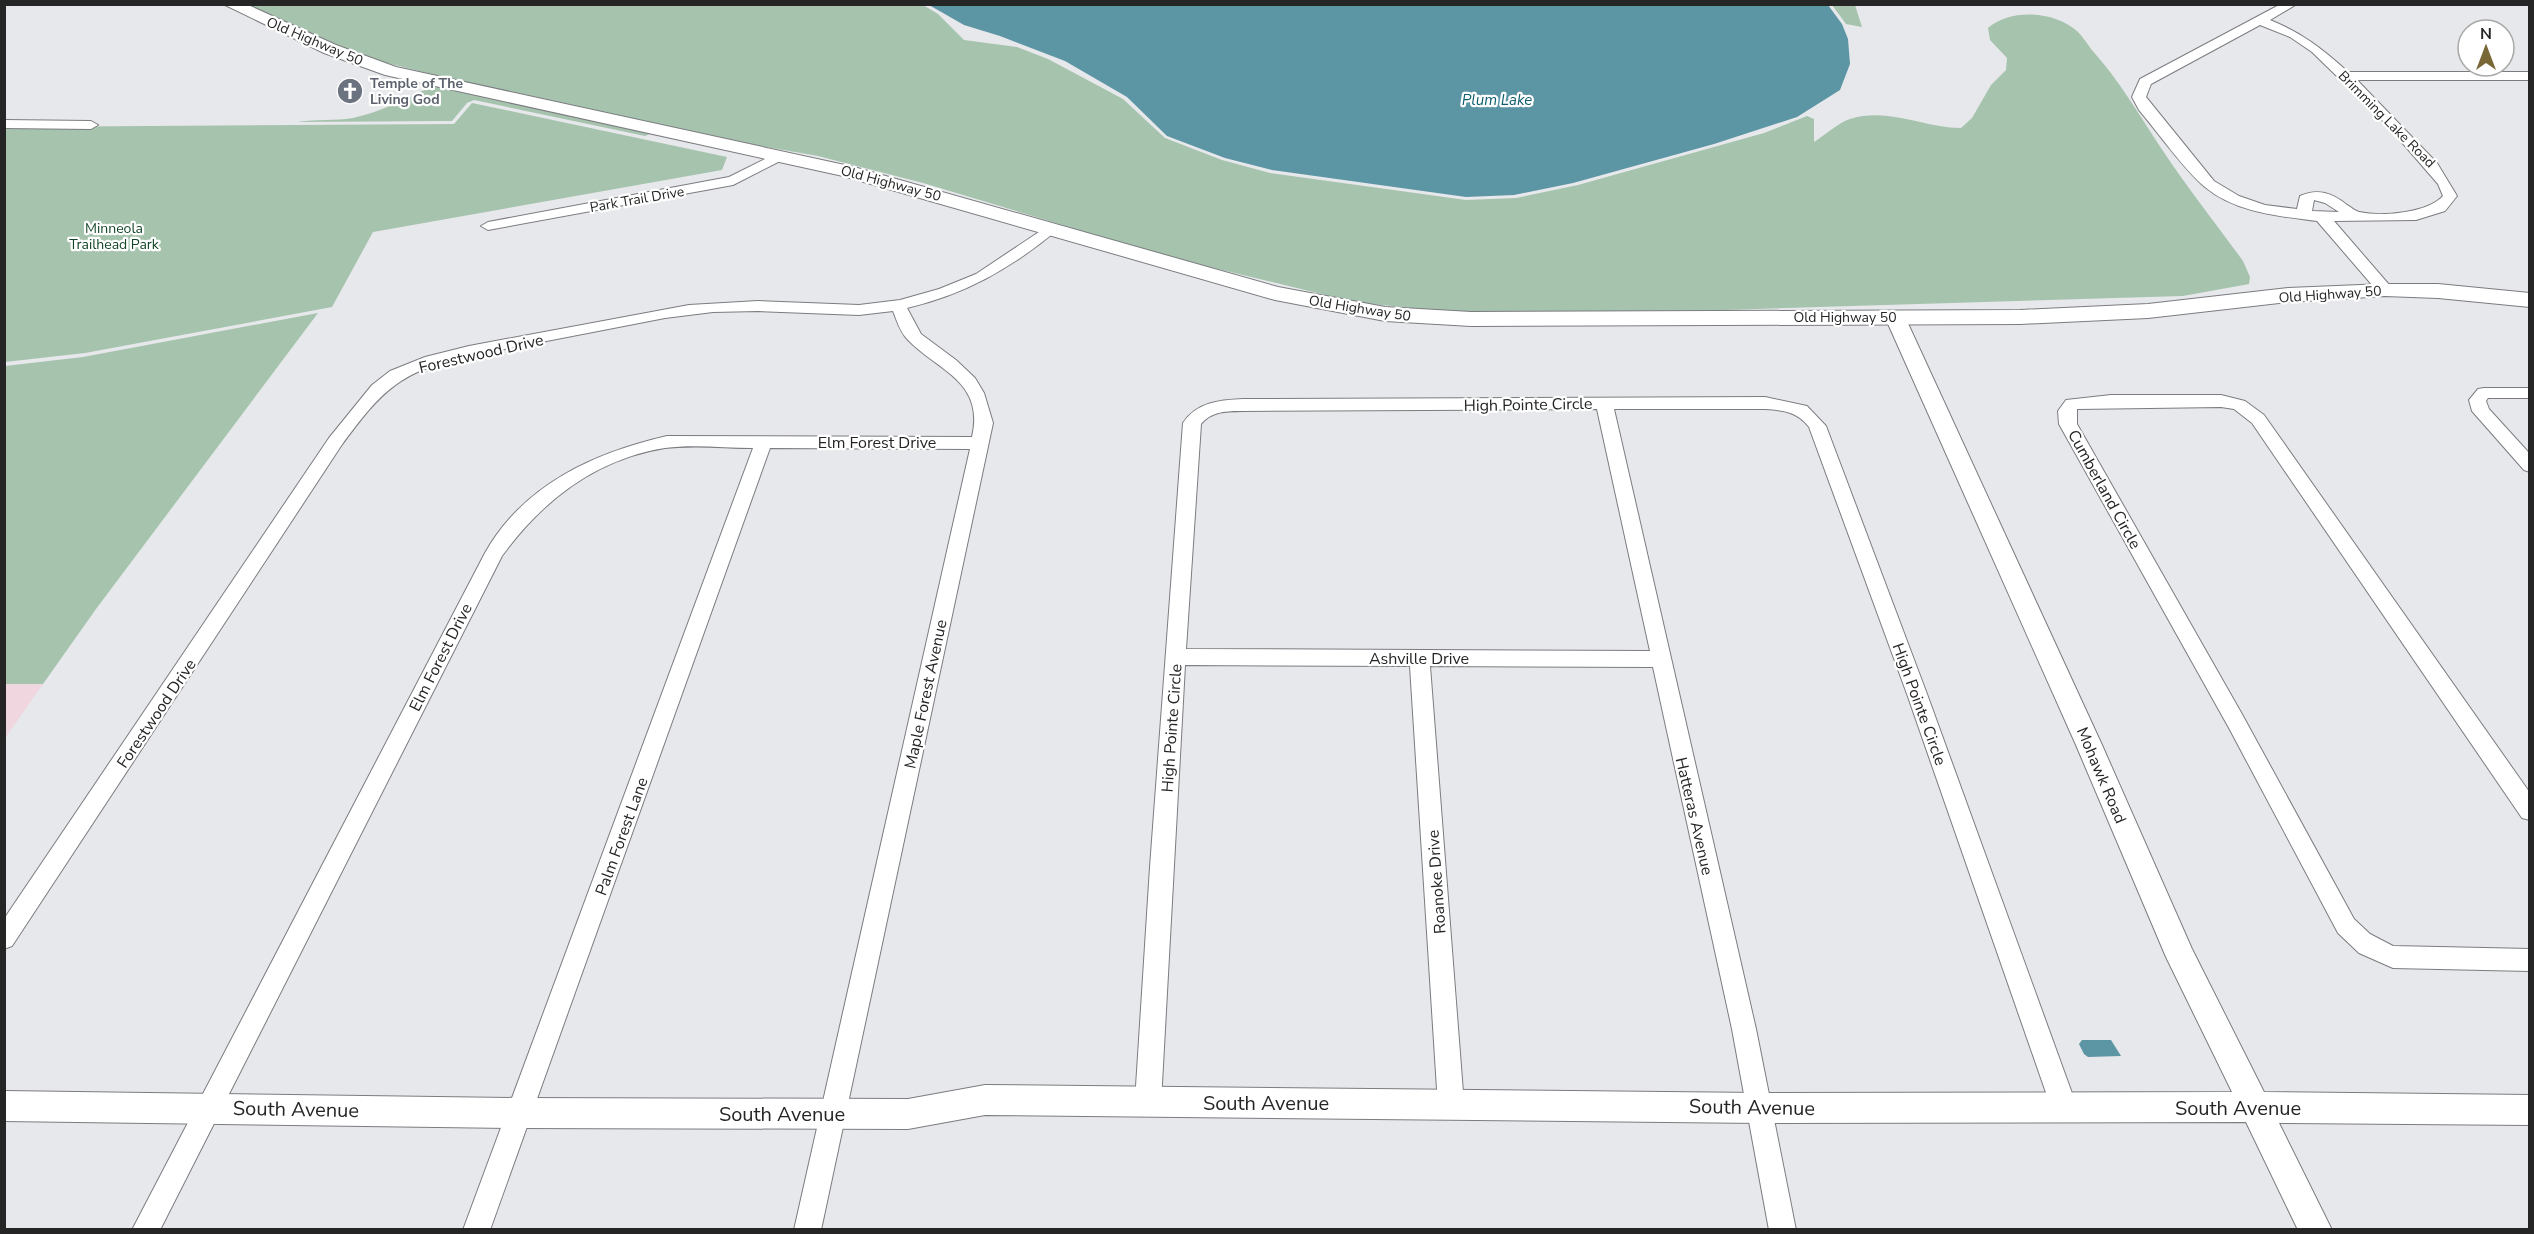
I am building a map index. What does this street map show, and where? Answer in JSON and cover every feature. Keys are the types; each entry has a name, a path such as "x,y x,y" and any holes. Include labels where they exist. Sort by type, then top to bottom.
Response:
{"main road":[{"name":"Old Highway 50","path":"231,4 330,49 391,71 907,186 1275,293 1385,314 1470,319 2093,314 2309,294 2385,290 2438,291 2529,300"}],"street":[{"name":"Brimming Lake Road","path":"2260,21 2303,39 2345,76 2434,165 2449,188 2450,195 2440,208 2416,216 2322,217 2304,216 2248,205 2209,184 2144,107 2139,97 2145,82 2291,4"},
{"path":"2345,76 2529,76"},
{"path":"4,124 91,125"},
{"name":"Park Trail Drive","path":"488,226 717,185 743,177 779,156"},
{"path":"2304,216 2305,198 2314,195 2332,200 2353,216"},
{"path":"2322,217 2385,290"},
{"name":"Forestwood Drive","path":"4,939 336,442 360,408 385,383 415,367 464,353 681,312 738,306 854,310 898,305 952,290 994,272 1051,228"},
{"name":"Maple Forest Avenue","path":"807,1230 984,423 975,388 968,376 954,363 915,338 908,330 898,305"},
{"name":"Mohawk Road","path":"1895,317 2090,746 2181,957 2258,1107 2316,1230"},
{"path":"2529,393 2484,393 2477,400 2481,411 2529,466"},
{"name":"Cumberland Circle","path":"2529,811 2268,430 2258,419 2239,405 2221,401 2111,401 2072,404 2067,408 2065,414 2068,424 2236,722 2346,926 2365,945 2393,957 2529,960"},
{"name":"High Pointe Circle","path":"1148,1102 1192,423 1202,412 1222,406 1604,403 1789,405 1805,412 1817,426 1917,694 2064,1107"},
{"name":"Hatteras Avenue","path":"1604,403 1760,1108 1783,1230"},
{"name":"Palm Forest Lane","path":"476,1230 764,441"},
{"name":"Elm Forest Drive","path":"145,1230 494,554 513,525 550,489 593,464 618,454 668,442 981,443"},
{"name":"Ashville Drive","path":"1177,657 1661,659"},
{"name":"Roanoke Drive","path":"1419,658 1451,1105"},
{"name":"South Avenue","path":"4,1106 519,1113 908,1114 985,1100 1373,1102 1760,1108 2258,1107 2529,1110"}],"shaded area":[{"path":"5,684 43,684 5,738"}],"green space":[{"path":"241,5 923,5 938,14 964,40 1017,47 1048,59 1123,99 1165,138 1222,160 1270,173 1466,200 1516,198 1578,185 1764,133 1807,116 1814,119 1814,142 1845,121 1864,116 1878,115 1961,128 1972,118 1991,85 2006,70 2007,58 1990,40 1988,28 2008,17 2045,16 2068,24 2077,31 2102,61 2174,167 2243,261 2250,277 2249,284 2183,296 1724,310 1468,313 1359,303 1172,258 923,183 818,156 714,138 515,95 383,62 330,44"},
{"path":"1832,5 1855,5 1862,27 1846,24"},
{"path":"435,85 652,133 645,136 474,100 467,103 452,121 298,122 353,118 395,104"},
{"name":"Minneola Trailhead Park","path":"472,103 727,157 722,170 373,232 332,307 85,353 5,362 4,127 454,124"},
{"path":"318,313 96,609 43,684 5,684 5,366 83,357"}],"water":[{"name":"Plum Lake","path":"929,5 1828,5 1842,24 1848,39 1850,64 1840,90 1797,117 1714,144 1573,183 1514,195 1466,197 1272,170 1225,158 1167,136 1127,97 1065,61 964,25"},
{"path":"2082,1040 2111,1040 2121,1056 2088,1057 2079,1044"}],"place":[{"name":"Temple of The Living God","path":"350,91"}]}
